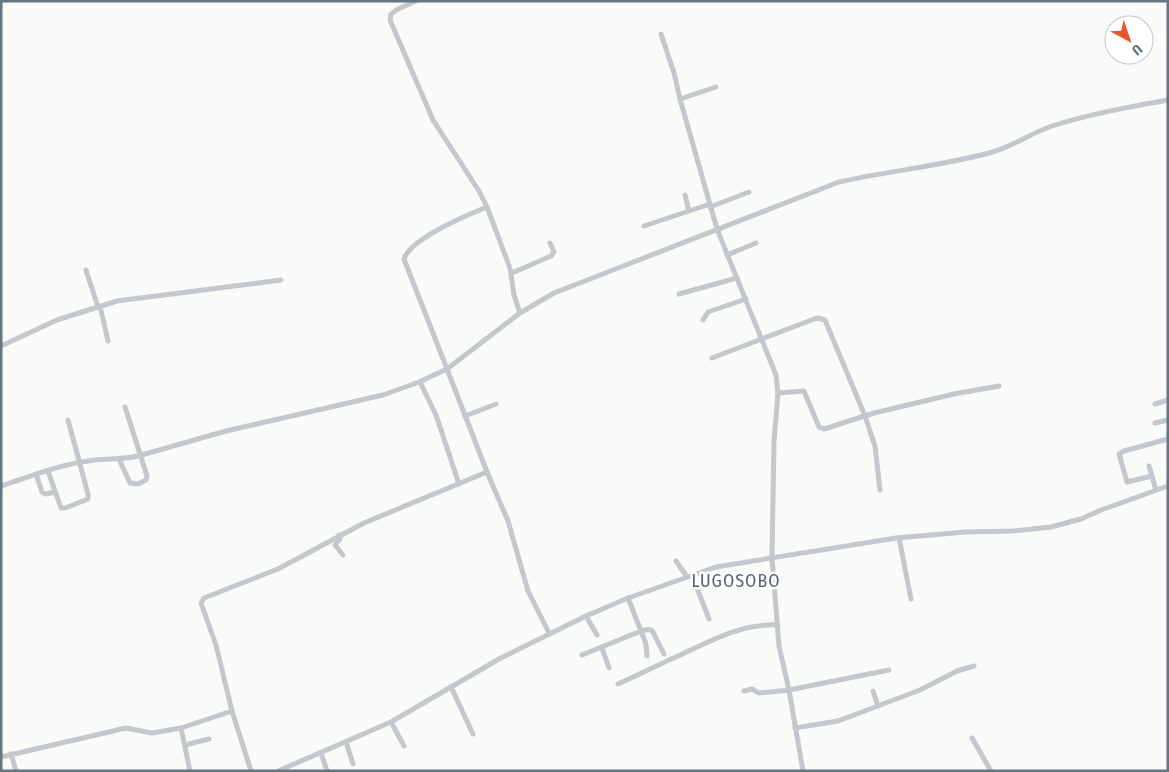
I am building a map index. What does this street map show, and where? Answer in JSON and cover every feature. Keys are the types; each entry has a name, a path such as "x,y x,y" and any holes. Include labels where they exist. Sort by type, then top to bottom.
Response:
{"street":[{"path":"416,1 391,14 390,20 433,120 480,191 512,273 514,295 520,313"},
{"path":"661,34 674,73 717,229 776,374 778,394 774,441 772,558 780,646 803,771"},
{"path":"680,99 716,87"},
{"path":"1,486 78,462 140,456 226,431 383,395 420,382 446,369 520,313 554,293 839,182 990,153 1010,147 1051,127 1110,110 1168,100"},
{"path":"644,226 749,192"},
{"path":"684,194 689,211"},
{"path":"487,207 448,224 407,251 404,259 446,369 508,521 528,591 549,633"},
{"path":"512,273 552,256 554,252 550,243"},
{"path":"728,255 756,244"},
{"path":"86,270 108,341"},
{"path":"679,294 737,278"},
{"path":"1,346 56,320 127,299 282,280"},
{"path":"703,320 708,312 746,299"},
{"path":"712,358 814,319 825,320 865,416 875,446 880,490"},
{"path":"420,382 436,415 459,484"},
{"path":"778,394 804,391 819,428 824,429 865,416 954,394 998,386"},
{"path":"1155,404 1168,400"},
{"path":"465,416 496,404"},
{"path":"119,459 130,483 138,484 145,482 147,478 125,407"},
{"path":"48,471 59,506 63,508 88,499 68,420"},
{"path":"1155,423 1168,420"},
{"path":"1152,476 1127,482 1119,454 1168,438"},
{"path":"1149,466 1156,490"},
{"path":"251,771 232,711 216,645 202,600 206,596 251,580 300,559 339,535 364,523 487,472"},
{"path":"36,474 42,492 45,494 55,492"},
{"path":"278,771 391,722 499,659 549,633 628,598 716,567 899,538 1051,527 1081,519 1168,486"},
{"path":"339,535 340,538 335,544 343,555"},
{"path":"899,538 911,598"},
{"path":"676,560 690,576 709,619"},
{"path":"628,598 646,644 647,656"},
{"path":"586,616 597,635"},
{"path":"618,684 713,639 740,629 778,625"},
{"path":"582,655 641,631 652,630 664,654"},
{"path":"602,648 609,668"},
{"path":"795,728 838,721 920,690 974,666"},
{"path":"744,691 752,689 759,693 789,690 889,670"},
{"path":"451,687 473,734"},
{"path":"873,691 878,706"},
{"path":"1,757 126,728 152,733 181,728 232,711"},
{"path":"391,722 404,746"},
{"path":"181,728 190,771"},
{"path":"972,738 991,771"},
{"path":"185,745 208,739"},
{"path":"346,742 353,764"},
{"path":"321,752 327,771"},
{"path":"11,754 16,771"}],"district":[{"name":"LUGOSOBO","path":"736,581"}]}
